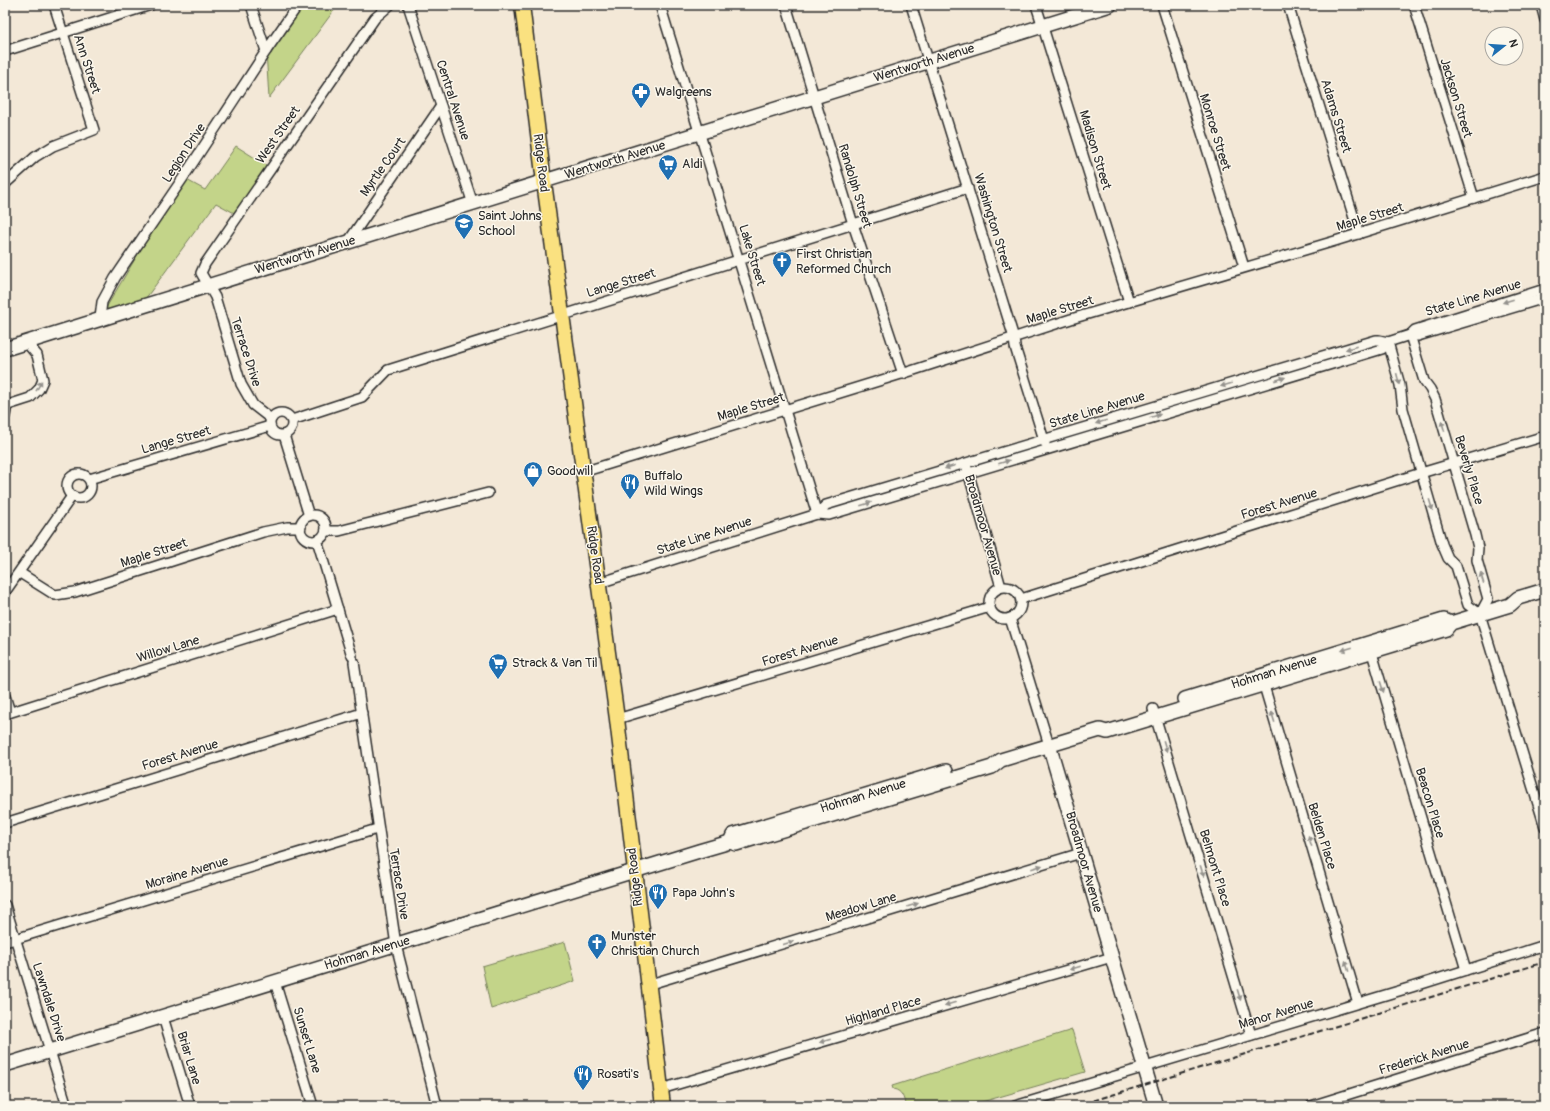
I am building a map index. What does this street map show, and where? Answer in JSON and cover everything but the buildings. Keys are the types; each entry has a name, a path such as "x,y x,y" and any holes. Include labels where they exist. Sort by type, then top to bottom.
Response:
{"main road":[{"name":"Ridge Road","path":"522,5 561,316 617,719 647,985 663,1106"}],"street":[{"name":"Ann Street","path":"5,184 35,157 53,146 94,130 54,5"},
{"path":"5,51 151,5"},
{"path":"252,5 266,50"},
{"name":"Legion Drive","path":"100,318 102,302 115,278 183,178 266,50 298,5"},
{"name":"West Street","path":"208,285 202,273 205,264 375,18 390,5"},
{"name":"Central Avenue","path":"408,5 474,204"},
{"name":"Lake Street","path":"660,5 817,514"},
{"name":"Randolph Street","path":"786,5 853,224 903,374"},
{"name":"Washington Street","path":"912,5 1014,338 1015,348 1047,449"},
{"name":"Madison Street","path":"1036,5 1129,302"},
{"name":"Wentworth Avenue","path":"5,349 100,318 474,204 1110,5"},
{"name":"Monroe Street","path":"1162,5 1244,267"},
{"name":"Adams Street","path":"1288,5 1359,234"},
{"name":"Jackson Street","path":"1414,5 1474,198"},
{"path":"1541,5 1545,20"},
{"name":"Myrtle Court","path":"348,242 441,106"},
{"name":"Maple Street","path":"583,472 903,374 1129,302 1359,234 1545,176"},
{"name":"Lange Street","path":"292,420 362,397 388,370 968,188"},
{"name":"Terrace Drive","path":"208,285 215,297 241,384 252,405 270,422"},
{"name":"State Line Avenue","path":"1410,335 1415,330 1545,289"},
{"name":"State Line Avenue","path":"599,583 817,514 829,515 1382,348 1388,342 1410,335 1418,336 1545,298"},
{"name":"Beverly Place","path":"1410,335 1424,381 1435,399 1475,535 1478,548 1476,560 1488,599 1480,614"},
{"path":"5,416 6,406 30,398 39,389 43,380 38,355 40,338"},
{"name":"State Line Avenue","path":"817,514 826,505 1203,391 1379,340 1388,342"},
{"path":"26,342 38,355"},
{"path":"1388,342 1400,385 1402,406 1442,544 1448,558 1456,566 1468,605 1480,614 1545,828"},
{"path":"1203,391 1206,400"},
{"path":"280,412 287,414 292,420 292,427 290,430 281,435 274,433 270,422 273,416 280,412"},
{"name":"Lange Street","path":"89,479 270,422"},
{"path":"284,434 309,516"},
{"name":"Forest Avenue","path":"1021,598 1421,473 1545,436"},
{"name":"Broadmoor Avenue","path":"965,463 1001,587"},
{"path":"78,474 86,476 89,479 91,486 88,493 82,498 72,496 67,488 67,484 71,477 78,474"},
{"path":"326,531 339,531 488,493"},
{"path":"5,592 20,573 72,496"},
{"path":"309,516 316,516 322,519 325,524 326,531 322,537 313,541 306,538 301,531 303,520 309,516"},
{"name":"Maple Street","path":"20,573 55,595 68,593 263,532 287,527 301,527"},
{"name":"Terrace Drive","path":"317,540 353,659 396,945 438,1106"},
{"path":"1006,586 1015,590 1021,598 1020,608 1014,616 1010,618 998,617 990,607 989,602 993,593 1001,587 1006,586"},
{"name":"Hohman Avenue","path":"1510,605 1518,598 1545,590"},
{"name":"Hohman Avenue","path":"5,1066 730,842 733,835 989,758 1001,760 1100,730 1105,724 1155,713 1370,647 1444,620 1451,623 1510,605 1520,606 1545,599"},
{"name":"Forest Avenue","path":"617,719 990,607"},
{"name":"Willow Lane","path":"7,713 338,609"},
{"name":"Broadmoor Avenue","path":"1010,618 1156,1106"},
{"name":"Beacon Place","path":"1370,647 1466,970"},
{"name":"Belden Place","path":"1262,680 1358,1003"},
{"path":"5,696 7,713"},
{"name":"Forest Avenue","path":"5,823 362,713"},
{"name":"Belmont Place","path":"1155,713 1251,1035"},
{"name":"Moraine Avenue","path":"5,942 378,829"},
{"name":"Meadow Lane","path":"647,985 1081,853"},
{"name":"Lawndale Drive","path":"5,905 68,1106"},
{"name":"Manor Avenue","path":"1015,1106 1145,1068 1545,945"},
{"name":"Highland Place","path":"661,1089 1112,956"},
{"name":"Sunset Lane","path":"275,982 313,1106"},
{"name":"Briar Lane","path":"163,1017 190,1106"},
{"name":"Frederick Avenue","path":"1311,1106 1545,1034"}],"green space":[{"path":"298,5 338,5 269,98 266,51"},
{"path":"236,146 271,168 238,215 216,203 140,306 100,318 183,178 205,190"},
{"path":"565,942 575,981 491,1009 482,966"},
{"path":"1072,1030 1085,1072 968,1106 906,1106 901,1093 893,1089 892,1086"}],"railway":[{"path":"1076,1106 1545,962"}],"place":[{"name":"Walgreens","path":"641,109"},
{"name":"Aldi","path":"668,181"},
{"name":"Saint Johns School","path":"464,240"},
{"name":"First Christian Reformed Church","path":"782,278"},
{"name":"Goodwill","path":"533,488"},
{"name":"Buffalo Wild Wings","path":"630,500"},
{"name":"Strack & Van Til","path":"498,680"},
{"name":"Papa John's","path":"658,910"},
{"name":"Munster Christian Church","path":"597,960"},
{"name":"Rosati's","path":"583,1091"}]}
